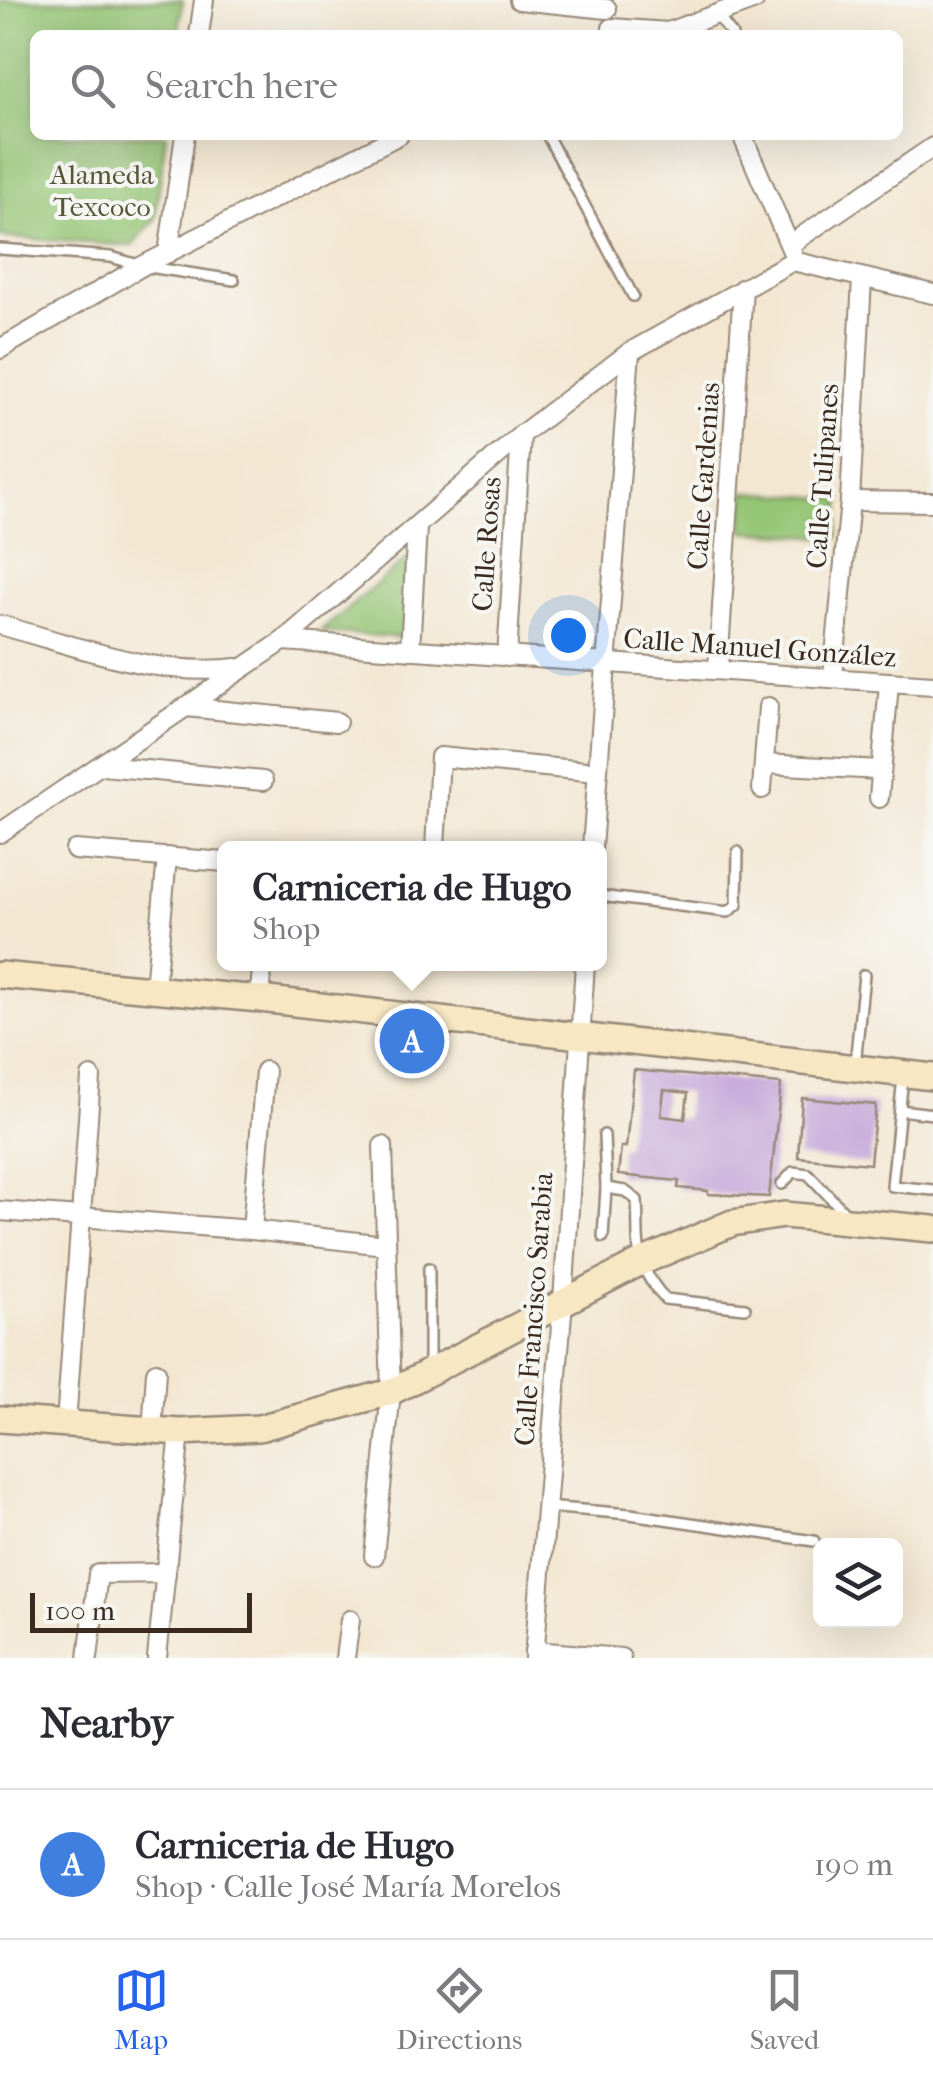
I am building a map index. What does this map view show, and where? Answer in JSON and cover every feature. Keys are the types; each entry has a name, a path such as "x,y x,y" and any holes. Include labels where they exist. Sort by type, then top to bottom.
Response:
{"street":[{"path":"200,30 204,0"},
{"path":"519,0 659,30"},
{"path":"694,30 717,15 755,0"},
{"path":"168,253 184,140"},
{"path":"0,349 142,266 389,140"},
{"path":"744,140 792,252 862,278 933,294"},
{"path":"0,833 283,641 521,435 630,352 743,288 933,147"},
{"name":"Calle Tulipanes","path":"833,676 850,501 862,278"},
{"name":"Calle Gardenias","path":"718,668 743,288"},
{"path":"592,841 630,352"},
{"name":"Calle Rosas","path":"507,657 521,435"},
{"path":"850,501 933,502"},
{"path":"410,650 417,527"},
{"path":"0,625 150,666 206,672 242,668"},
{"name":"Calle Manuel González","path":"283,641 604,664 718,668 933,686"},
{"path":"879,798 890,684"},
{"path":"186,707 337,722"},
{"path":"762,788 768,707"},
{"path":"435,841 440,758 597,772"},
{"path":"764,764 881,770"},
{"path":"103,766 264,782"},
{"path":"75,850 217,861"},
{"path":"155,988 167,857"},
{"path":"260,999 262,971"},
{"name":"Calle Francisco Sarabia","path":"534,1654 585,971"},
{"path":"0,975 260,999 933,1077"},
{"path":"252,1230 264,1071"},
{"path":"66,1424 90,1078"},
{"path":"374,1556 391,1392 382,1146"},
{"path":"0,1211 252,1230 385,1246"},
{"path":"0,1419 180,1432 258,1428 391,1392 639,1263 732,1223 784,1215 933,1229"},
{"path":"152,1431 156,1372"},
{"path":"157,1658 180,1432"},
{"path":"88,1658 98,1574 166,1574"},
{"path":"345,1658 350,1620"},
{"path":"534,1654 621,1658"}],"lane":[{"path":"717,15 728,30"},
{"path":"550,140 633,296"},
{"path":"0,249 111,257 142,266 234,280"},
{"path":"607,897 728,912 737,904 738,852"},
{"path":"855,1068 864,975"},
{"path":"904,1074 892,1186 933,1190"},
{"path":"900,1110 933,1114"},
{"path":"603,1236 604,1135"},
{"path":"782,1184 794,1172 808,1174 852,1220"},
{"path":"606,1188 625,1190 637,1200 639,1263 665,1299 745,1308"},
{"path":"429,1268 429,1372"},
{"path":"546,1506 813,1541"}],"green space":[{"name":"Alameda Texcoco","path":"0,0 183,0 179,30 30,30 30,140 165,140 155,219 132,246 0,237"},
{"path":"745,492 841,499 838,538 743,531"},
{"path":"409,557 405,638 320,632"}],"building":[{"path":"634,1070 781,1084 769,1197 708,1194 678,1188 679,1181 618,1175 621,1147 626,1147","holes":["664,1090 688,1093 685,1119 661,1116"]},
{"path":"802,1098 876,1105 870,1164 798,1157"}],"place":[{"name":"Carniceria de Hugo","path":"412,1041"}]}
